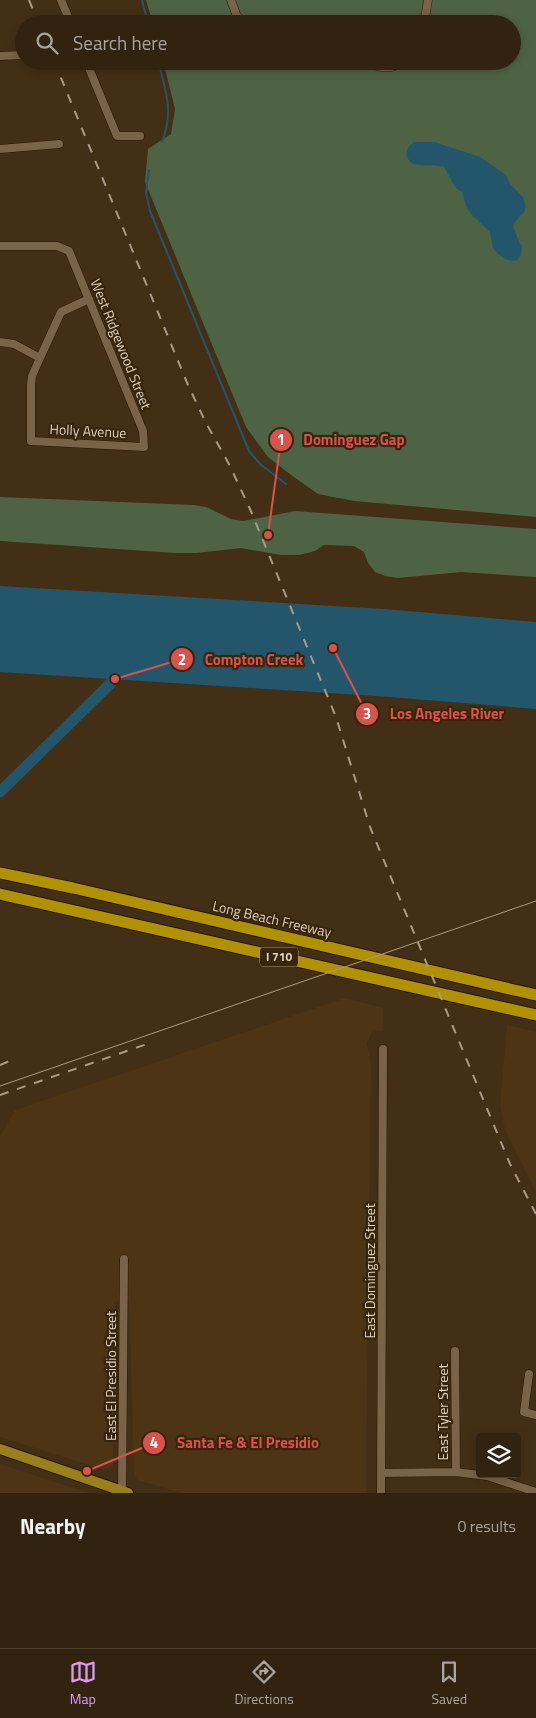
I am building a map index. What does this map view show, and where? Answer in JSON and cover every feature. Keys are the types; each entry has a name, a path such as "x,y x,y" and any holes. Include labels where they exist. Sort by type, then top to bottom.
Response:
{"highway":[{"name":"Long Beach Freeway","path":"0,873 73,888 536,995"},
{"name":"I 710","path":"0,894 536,1015"}],"main road":[{"path":"0,1449 124,1493"}],"street":[{"path":"61,0 67,15"},
{"path":"231,0 237,15"},
{"path":"426,15 428,0"},
{"path":"0,56 15,56"},
{"path":"90,70 117,136 140,136"},
{"path":"0,149 59,144"},
{"name":"West Ridgewood Street","path":"0,246 57,246 69,251 143,431 144,447"},
{"path":"0,342 14,344 40,358 61,312 89,299"},
{"name":"Holly Avenue","path":"40,358 32,376 31,385 31,441 144,447"},
{"name":"East Dominguez Street","path":"381,1493 383,1049"},
{"name":"East El Presidio Street","path":"124,1259 124,1493"},
{"name":"East Tyler Street","path":"455,1351 456,1472"},
{"path":"529,1374 524,1412 536,1415"},
{"path":"381,1473 456,1472 487,1476 536,1492"}],"shaded area":[{"path":"345,998 383,1008 384,1030 372,1032 367,1043 371,1064 366,1493 181,1493 137,1480 134,1471 129,1299 114,1302 113,1466 105,1470 0,1437 0,1136 15,1110"},
{"path":"507,1025 536,1032 536,1192 505,1130 500,1106"},
{"path":"0,1464 89,1493 0,1493"}],"green space":[{"path":"146,0 536,0 536,517 354,501 318,494 268,457 246,427 145,182 148,149 171,134 175,109 165,70 521,70 521,15 150,15"},
{"path":"0,497 194,505 206,507 231,519 243,521 295,511 536,529 536,577 461,572 398,578 385,576 375,572 368,563 364,552 354,546 324,545 315,551 299,555 281,555 241,548 197,553 176,553 0,541"}],"water":[{"path":"414,142 434,142 480,157 506,175 510,184 523,197 526,207 513,226 522,246 521,255 517,260 505,259 493,248 490,232 471,214 466,206 462,192 456,188 444,167 417,165 409,160 407,150"},
{"path":"0,586 384,609 536,622 536,709 377,696 0,672"}],"waterway":[{"path":"142,0 146,15"},
{"path":"160,70 168,102 168,121 162,142"},
{"path":"149,170 146,193 150,211 249,451 260,464 286,484"},
{"path":"0,792 124,668"}],"tram line":[{"path":"0,1086 536,901"}],"railway":[{"path":"29,0 35,15"},
{"path":"58,70 188,385 250,509 336,717 370,827 510,1164 536,1214"},
{"path":"0,1095 147,1044"},
{"path":"0,1065 12,1060"}],"place":[{"name":"Dominguez Gap","path":"268,535"},
{"name":"Los Angeles River","path":"333,648"},
{"name":"Compton Creek","path":"115,679"},
{"name":"Santa Fe & El Presidio","path":"87,1471"}]}
